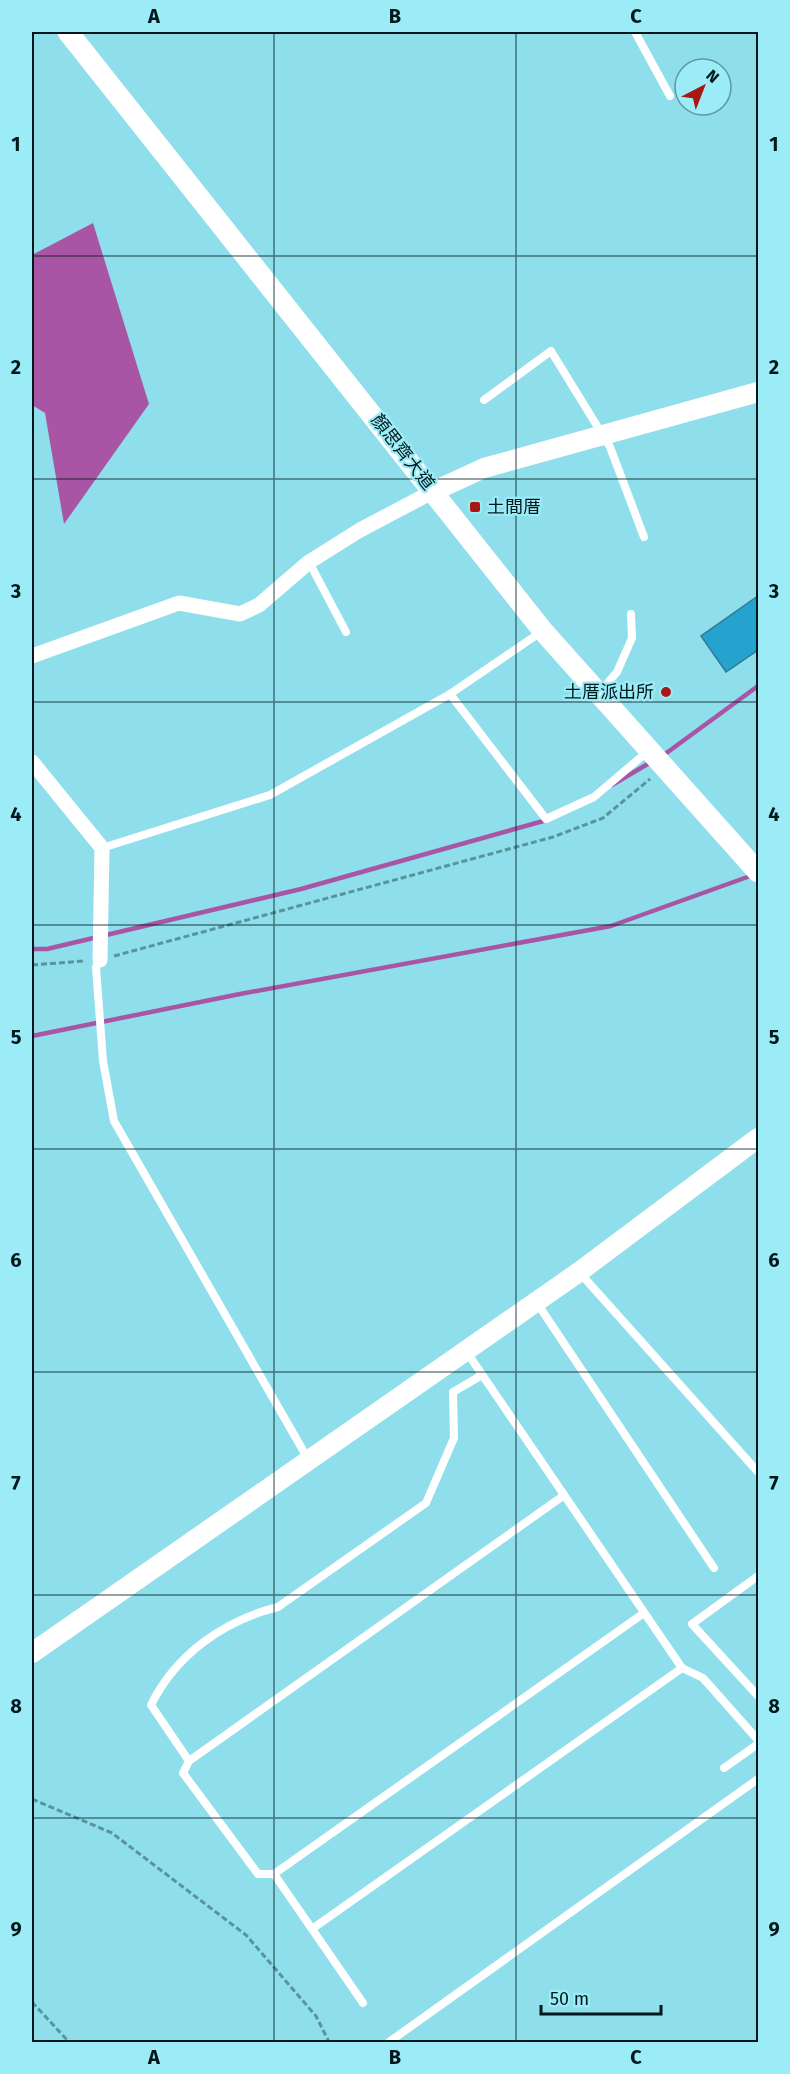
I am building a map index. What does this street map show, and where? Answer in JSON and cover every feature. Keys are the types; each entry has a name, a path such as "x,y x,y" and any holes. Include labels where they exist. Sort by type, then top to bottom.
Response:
{"main road":[{"name":"顏思齊大道","path":"68,32 543,631 597,695 756,864"}],"street":[{"path":"32,656 179,603 240,614 259,605 309,562 360,530 484,468 759,392"},
{"path":"32,762 102,848 100,960"},
{"path":"32,1653 579,1272 759,1138"}],"lane":[{"path":"635,32 670,96"},
{"path":"484,400 551,351 610,447 644,537"},
{"path":"309,562 346,632"},
{"path":"597,695 617,672 632,638 631,614"},
{"path":"102,848 270,795 450,694 543,631"},
{"path":"450,694 546,819 594,797 649,750"},
{"path":"100,960 96,967 103,1061 114,1121 309,1461"},
{"path":"579,1272 759,1472"},
{"path":"536,1302 714,1568"},
{"path":"466,1351 682,1668 704,1678 759,1742 724,1768"},
{"path":"189,1761 151,1705 160,1688 196,1645 254,1613 278,1607 426,1503 454,1438 453,1392 482,1375"},
{"path":"563,1496 189,1761 183,1773 258,1875 273,1874 644,1613"},
{"path":"759,1576 692,1624 759,1696"},
{"path":"312,1929 682,1668"},
{"path":"389,2043 759,1779"},
{"path":"273,1874 363,2003"}],"path":[{"path":"32,965 100,960 553,837 603,818 666,766"},
{"path":"32,1799 112,1833 246,1935 316,2016 329,2043"},
{"path":"32,2002 69,2043"}],"shaded area":[{"path":"93,223 149,404 64,524 45,413 32,405 32,255"}],"building":[{"path":"758,596 758,650 726,672 701,636"}],"waterway":[{"path":"661,757 758,686"},
{"path":"612,785 651,762"},
{"path":"32,949 47,949 301,889 547,820"},
{"path":"32,1036 240,994 611,926 753,875"}],"place":[{"name":"土間厝","path":"475,507"},
{"name":"土厝派出所","path":"666,692"}]}
